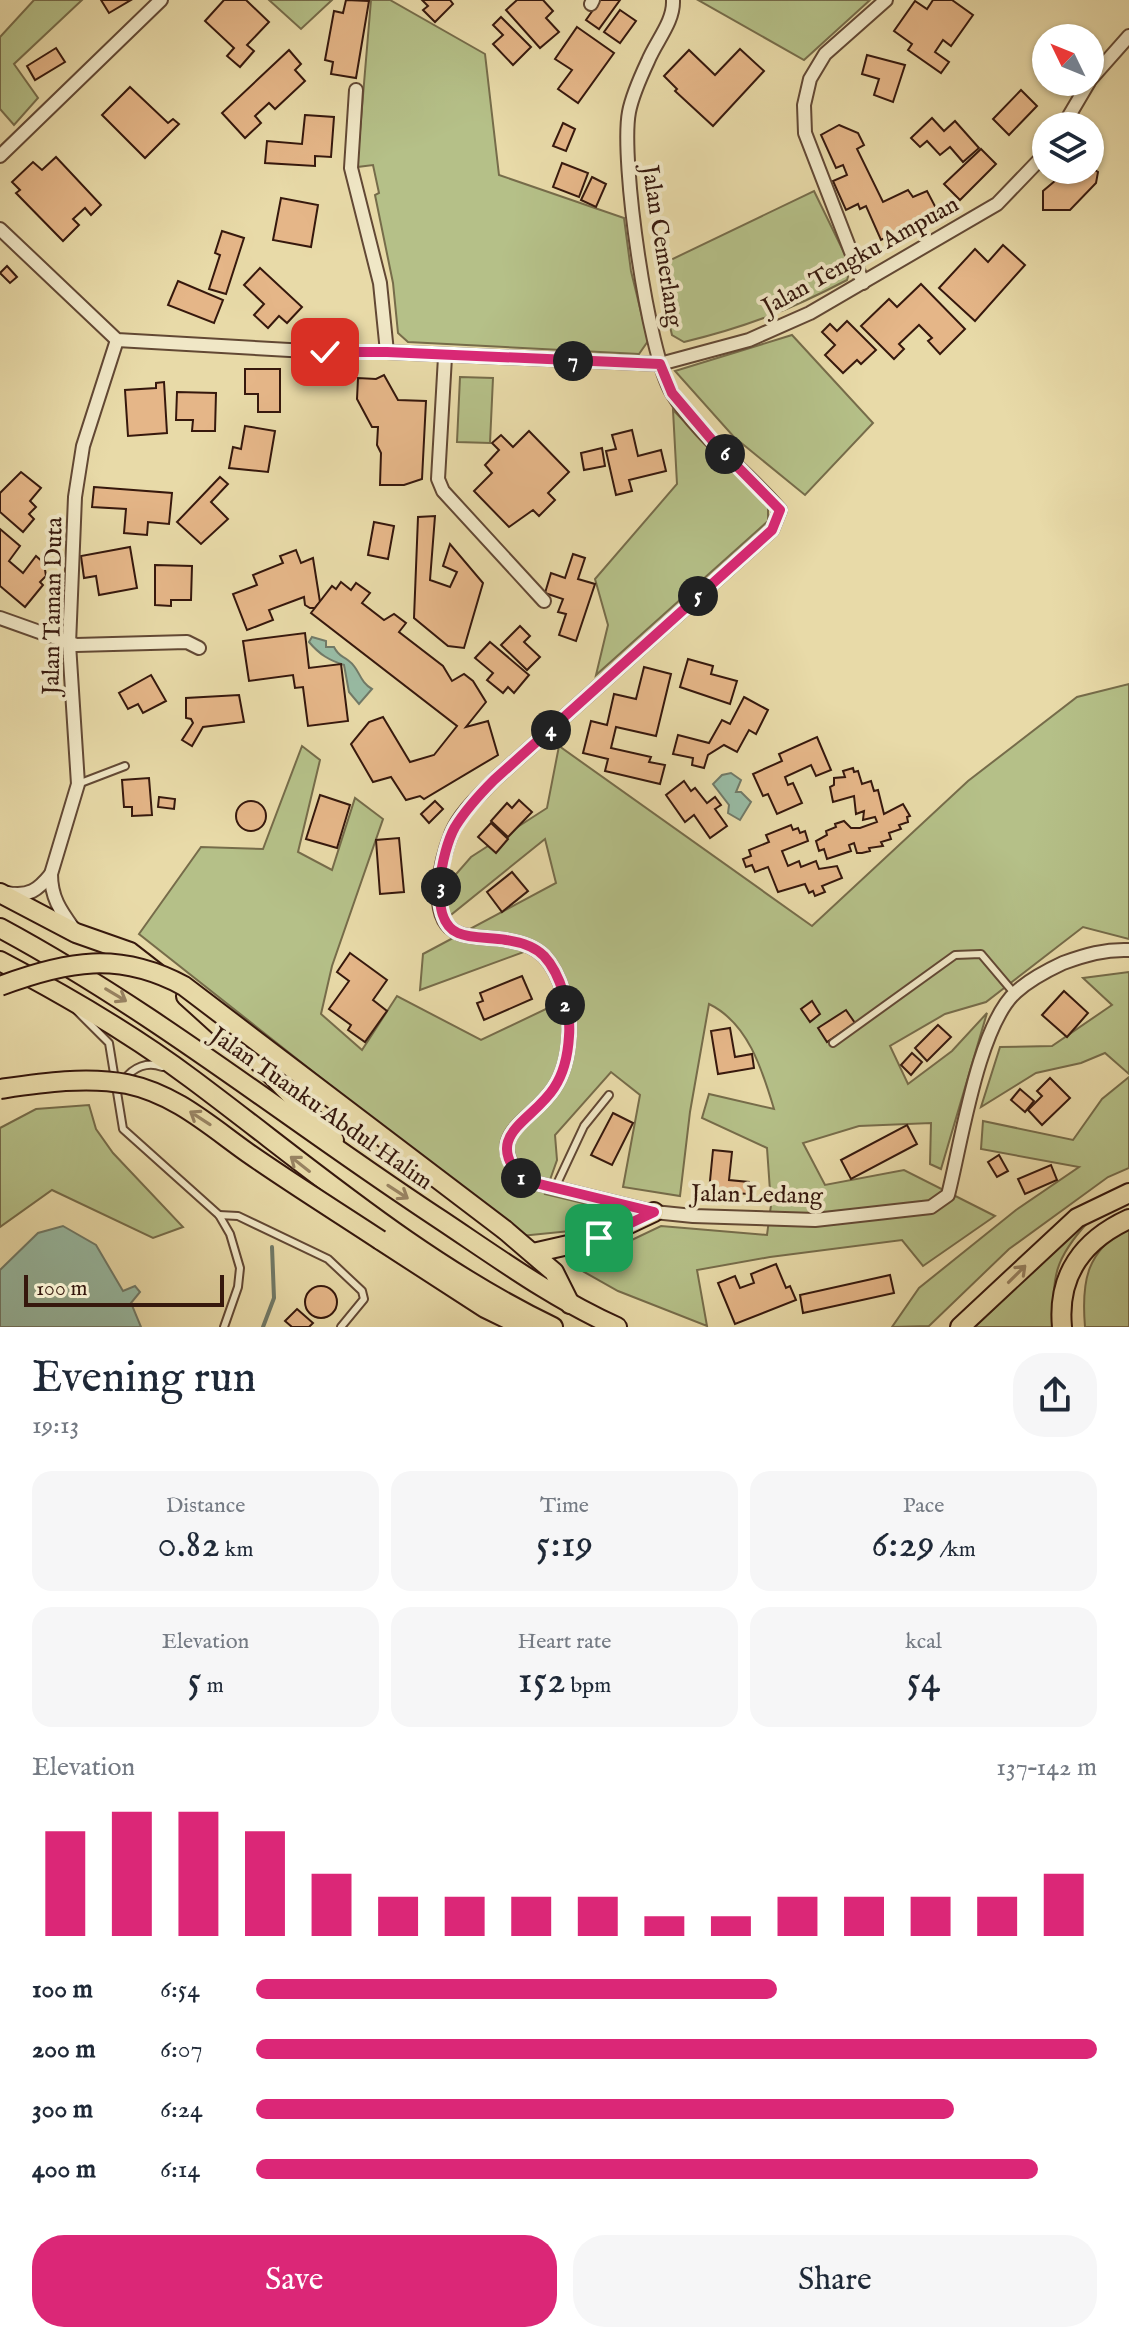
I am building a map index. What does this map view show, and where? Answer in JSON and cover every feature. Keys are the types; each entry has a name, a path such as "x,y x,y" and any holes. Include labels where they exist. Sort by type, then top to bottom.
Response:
{"main road":[{"path":"0,892 76,933 130,952 176,988 313,1115 353,1162"},
{"name":"Jalan Tuanku Abdul Halim","path":"0,928 143,1012 353,1162 571,1306 617,1327"},
{"path":"0,961 113,1024 192,1079 325,1183 416,1249 510,1306 553,1327"},
{"path":"0,986 51,968 81,963 133,965 184,986 533,1253 554,1272 571,1306"},
{"path":"0,1089 85,1081 128,1084 167,1098 201,1117 248,1153 485,1308 524,1327"},
{"path":"960,1327 1077,1218 1129,1193"},
{"path":"533,1253 599,1238 654,1212"},
{"path":"1062,1327 1060,1306 1067,1276 1075,1261 1088,1244 1129,1219"}],"street":[{"path":"0,156 161,0"},
{"name":"Jalan Cemerlang","path":"459,934 447,925 440,912 439,897 444,859 453,831 468,807 494,780 772,530 780,510 717,446 672,393 660,364 639,256 627,153 629,112 648,60 669,20 673,0"},
{"path":"863,283 805,133 804,105 810,79 825,54 886,0"},
{"path":"1104,65 1129,36"},
{"path":"356,90 351,168 380,283 387,352"},
{"name":"Jalan Tengku Ampuan","path":"117,340 325,352 660,364 749,340 810,313 997,204 1032,168"},
{"path":"0,229 117,340"},
{"name":"Jalan Taman Duta","path":"51,874 78,784 69,644 75,497 99,392 117,340"},
{"path":"445,357 438,479 443,491 544,601"},
{"path":"0,618 82,646 193,645 200,634"},
{"path":"0,892 29,894 39,889 51,874"},
{"path":"51,874 54,902 76,933"},
{"name":"Jalan Ledang","path":"459,934 531,946 545,957 558,980 570,1034 563,1071 553,1090 510,1133 506,1151 510,1166 523,1180 654,1212 815,1220 931,1207 948,1195 971,1093 987,1043 1014,993 1054,967 1090,953 1129,950"}],"lane":[{"path":"78,784 125,766"},
{"path":"833,1043 955,955 981,954 1014,993"},
{"path":"45,985 109,1043 123,1129 219,1215 237,1251 240,1268 238,1287 224,1327"},
{"path":"117,1094 126,1076 138,1067 153,1063 192,1079"},
{"path":"555,1188 584,1126 609,1095"},
{"path":"219,1215 238,1216 328,1259 362,1291 364,1299 341,1327"}],"shaded area":[{"path":"34,0 82,0 14,64 38,98 14,125 0,109 0,37"},
{"path":"269,0 332,0 301,29"},
{"path":"371,0 390,0 485,54 499,175 624,218 631,271 648,341 639,354 408,342 398,333 393,283 375,195 379,193 373,165 357,167"},
{"path":"698,0 870,0 804,60"},
{"path":"814,191 851,267 847,280 748,324 684,342 672,335 656,267"},
{"path":"792,335 873,423 805,495 734,437 675,371"},
{"path":"460,377 493,378 490,443 457,442"},
{"path":"673,410 768,506 768,521 596,675 608,625 595,579 677,484"},
{"path":"312,637 326,641 326,647 334,647 353,664 364,683 372,689 359,704 349,692 344,665 317,650 309,642"},
{"path":"1129,684 1129,939 1083,927 986,1002 945,1014 890,1046 908,1084 952,1051 987,1013 941,1169 930,1164 931,1123 859,1126 803,1143 825,1185 904,1170 995,1216 923,1266 902,1240 697,1270 707,1326 618,1291 570,1264 581,1255 617,1247 661,1226 767,1235 771,1205 767,1148 702,1118 709,1094 774,1109 752,1049 744,1035 722,1012 709,1004 690,1112 680,1196 623,1187 640,1095 611,1072 555,1135 557,1160 545,1194 620,1212 590,1229 521,1236 139,934 201,847 263,849 302,746 320,760 298,852 332,870 355,798 383,819 332,966 321,1014 362,1050 397,996 481,1040 569,998 540,946 420,990 423,954 556,883 545,839 447,918 443,889 471,857 547,808 559,746 812,926 968,781 1077,697"},
{"path":"731,773 741,780 736,792 741,792 751,802 740,820 728,813 729,805 713,784 722,775"},
{"path":"1129,972 1129,1074 1105,1053 1081,1063 1036,1073 981,1107 1000,1047 1052,1046 1112,1005 1083,978"},
{"path":"1129,1077 1129,1168 1108,1177 1009,1249 929,1326 892,1327 919,1288 1016,1210 1079,1167 981,1149 983,1121 1073,1140 1102,1099"},
{"path":"89,1105 96,1129 113,1153 183,1227 153,1238 52,1190 0,1227 0,1128 36,1109"},
{"path":"1089,1221 1068,1246 1058,1269 1054,1327 975,1327 1076,1228"},
{"path":"1129,1225 1129,1327 1085,1327 1084,1295 1090,1268 1104,1246"},
{"path":"63,1226 96,1245 123,1291 135,1286 140,1292 131,1303 141,1327 0,1327 0,1270 38,1233"}],"building":[{"path":"101,0 131,0 109,13"},
{"path":"224,0 246,0 269,22 247,45 254,51 240,67 227,56 234,48 205,21"},
{"path":"346,0 369,1 356,78 331,74 333,62 325,60 334,11 343,13"},
{"path":"422,0 450,0 453,4 435,22 423,10 428,6"},
{"path":"517,0 543,0 553,11 546,18 559,32 540,48 506,10"},
{"path":"600,0 620,0 599,29 586,20"},
{"path":"933,0 952,0 973,15 951,46 943,40 935,52 949,62 941,73 908,50 912,44 894,31 915,1 927,9"},
{"path":"620,10 636,21 620,43 604,32"},
{"path":"501,17 531,47 513,65 493,44 503,35 493,25"},
{"path":"577,27 614,53 578,103 558,89 572,70 555,59"},
{"path":"56,48 65,62 35,80 27,66"},
{"path":"740,49 764,71 713,126 675,91 677,89 664,76 689,50 715,75"},
{"path":"289,50 301,64 295,70 305,81 275,109 269,103 255,116 261,123 245,138 222,113"},
{"path":"867,55 905,65 893,102 874,95 879,79 862,74"},
{"path":"130,87 168,123 173,119 179,124 145,158 102,115"},
{"path":"1021,90 1037,106 1009,135 993,119"},
{"path":"305,115 334,117 331,157 315,156 315,166 265,163 267,141 302,144"},
{"path":"932,118 944,131 955,121 979,148 963,162 950,147 940,155 927,141 920,147 911,138"},
{"path":"563,123 575,129 566,151 553,146"},
{"path":"839,125 858,133 864,145 857,149 883,202 908,190 913,197 927,191 938,212 922,219 925,224 898,237 897,232 881,240 866,206 860,209 858,204 846,210 833,181 847,175 843,165 836,168 821,135"},
{"path":"981,149 996,164 960,200 944,184"},
{"path":"56,157 101,205 91,215 85,208 73,219 79,225 63,241 16,193 20,190 12,182 33,162 42,170"},
{"path":"562,163 588,173 579,197 553,187"},
{"path":"592,177 606,184 596,207 581,200"},
{"path":"1051,184 1095,184 1070,210 1043,210 1043,191"},
{"path":"281,198 318,205 311,247 273,240"},
{"path":"222,231 244,238 226,294 209,289 220,255 215,253"},
{"path":"1003,245 1025,265 975,321 939,288 975,249 988,262"},
{"path":"7,266 17,277 10,283 0,273"},
{"path":"260,268 302,307 287,323 279,316 268,328 254,315 264,304 244,285"},
{"path":"178,281 223,300 214,323 168,305"},
{"path":"921,284 965,329 940,354 928,341 932,338 919,325 899,344 904,349 894,359 861,326 889,299 897,307"},
{"path":"847,321 876,350 861,364 857,360 843,373 825,355 835,345 822,332 830,324 837,331"},
{"path":"245,369 280,369 280,412 258,412 258,394 245,394"},
{"path":"384,375 398,400 426,401 422,479 404,485 380,485 378,427 372,427 357,399 358,378 376,379"},
{"path":"164,382 167,433 128,436 125,390 156,388 156,383"},
{"path":"177,392 216,393 215,431 192,431 193,420 176,420"},
{"path":"245,426 275,431 268,472 229,468 233,447 241,449"},
{"path":"632,430 638,456 661,450 666,471 629,480 632,491 616,495 606,451 616,449 612,435"},
{"path":"529,431 569,472 548,493 555,500 539,516 533,510 509,527 474,491 492,473 485,465 499,450 492,443 501,435 513,447"},
{"path":"602,448 605,466 584,470 581,453"},
{"path":"21,472 41,488 30,501 36,507 29,514 34,519 23,532 0,512 0,493"},
{"path":"220,477 228,484 211,502 228,519 201,544 177,522"},
{"path":"94,487 172,493 169,524 148,522 147,535 124,533 126,509 92,507"},
{"path":"435,516 430,580 450,587 457,572 443,566 450,544 483,583 464,648 448,646 414,618 418,517"},
{"path":"374,522 394,526 388,559 368,555"},
{"path":"0,529 20,546 9,561 23,573 36,556 44,563 46,576 40,582 43,585 25,607 0,586"},
{"path":"130,547 137,588 99,595 96,576 84,578 81,556"},
{"path":"296,550 301,563 313,558 320,602 315,608 310,608 305,605 304,597 269,610 273,620 247,630 233,594 257,585 253,575 283,563 280,556"},
{"path":"573,554 585,558 578,579 595,584 576,641 559,635 566,614 558,612 563,599 545,593 551,573 565,578"},
{"path":"155,565 192,566 191,600 171,600 171,606 155,605"},
{"path":"341,582 351,590 356,583 370,593 362,603 384,620 394,614 406,623 399,632 443,666 452,681 464,674 473,681 486,702 466,727 488,721 498,755 424,799 420,796 406,800 391,777 373,782 351,744 369,722 383,717 410,762 434,755 457,726 311,613 332,586 336,589"},
{"path":"520,626 530,636 524,642 540,657 527,670 501,645"},
{"path":"305,633 309,668 341,664 348,721 308,726 303,687 295,688 293,675 249,681 243,641"},
{"path":"490,642 529,675 514,693 508,687 503,693 487,680 493,673 475,658"},
{"path":"688,659 713,666 711,674 737,681 730,704 680,687"},
{"path":"644,667 671,674 656,736 616,727 611,748 651,757 649,762 665,765 660,784 605,771 608,759 583,753 591,721 607,725 614,694 636,699"},
{"path":"151,675 166,701 143,713 138,704 128,709 119,693"},
{"path":"239,695 244,722 203,727 192,746 182,740 193,723 186,718 186,698"},
{"path":"744,697 768,710 756,734 749,730 737,752 724,745 708,755 704,768 692,765 693,758 673,754 678,735 709,743 722,720 730,724"},
{"path":"817,737 831,770 816,776 811,765 785,777 788,785 793,783 802,803 777,814 768,794 763,796 753,774 782,761 779,754"},
{"path":"853,768 854,772 858,771 862,784 871,781 874,791 878,790 884,814 903,804 910,816 907,817 908,822 899,825 901,829 889,833 891,839 881,842 883,846 857,853 854,843 849,845 851,851 827,859 824,849 819,851 816,841 827,835 826,831 836,827 835,824 844,821 851,828 860,828 877,822 875,817 863,820 864,811 856,814 854,796 833,802 830,787 834,785 834,778 845,777 843,771"},
{"path":"149,778 152,815 132,816 132,807 124,807 122,780"},
{"path":"684,781 691,791 695,788 707,803 715,797 721,805 715,809 727,826 710,838 694,815 685,822 666,795"},
{"path":"320,795 350,805 337,848 306,839"},
{"path":"159,797 175,799 174,809 158,807"},
{"path":"519,800 532,812 508,837 491,821 507,803 512,808"},
{"path":"251,801 262,805 266,816 262,827 251,831 240,827 236,816 240,805"},
{"path":"435,801 443,809 429,823 421,814"},
{"path":"491,823 508,839 496,853 478,837"},
{"path":"791,825 793,830 798,828 800,833 805,831 808,841 782,851 788,866 799,861 801,867 816,861 819,869 837,866 842,878 822,886 825,892 815,896 813,891 809,893 805,884 778,892 768,867 755,872 752,865 746,867 743,859 751,856 749,850 769,842 766,835"},
{"path":"399,838 404,892 380,894 376,840"},
{"path":"512,872 528,891 502,912 487,892"},
{"path":"350,953 387,980 373,1000 387,1011 365,1042 348,1030 351,1025 329,1009 349,981 337,972"},
{"path":"522,976 532,999 484,1020 477,1003 483,1001 480,993"},
{"path":"1064,991 1088,1013 1067,1037 1042,1015"},
{"path":"812,1001 820,1014 810,1022 801,1009"},
{"path":"846,1010 855,1023 827,1042 818,1028"},
{"path":"938,1025 951,1037 927,1061 915,1048"},
{"path":"730,1028 735,1057 752,1054 754,1068 718,1074 711,1031"},
{"path":"912,1053 922,1062 911,1075 901,1065"},
{"path":"1050,1078 1070,1098 1042,1125 1028,1110 1042,1096 1037,1091"},
{"path":"1020,1089 1034,1101 1025,1112 1011,1100"},
{"path":"613,1113 633,1123 612,1165 591,1155"},
{"path":"907,1125 917,1144 851,1179 841,1160"},
{"path":"713,1150 732,1152 729,1180 749,1182 748,1194 709,1191"},
{"path":"999,1155 1008,1171 997,1177 988,1162"},
{"path":"1051,1165 1057,1180 1025,1194 1018,1179"},
{"path":"776,1264 786,1288 790,1286 796,1300 735,1324 718,1283 735,1276 740,1288 754,1283 751,1274"},
{"path":"890,1275 894,1293 803,1313 800,1295"},
{"path":"321,1286 332,1291 337,1302 332,1313 321,1318 310,1313 305,1302 310,1291"},
{"path":"297,1309 313,1323 309,1327 292,1327 285,1321"}],"waterway":[{"path":"263,1327 274,1298 272,1247"}],"route":[{"path":"325,352 660,364 672,393 717,446 780,510 772,530 494,780 468,807 453,831 444,859 439,897 440,912 447,925 459,934 505,939 531,946 545,957 558,980 567,1011 570,1034 563,1071 553,1090 510,1133 506,1151 510,1166 523,1180 654,1212 599,1238"}]}
